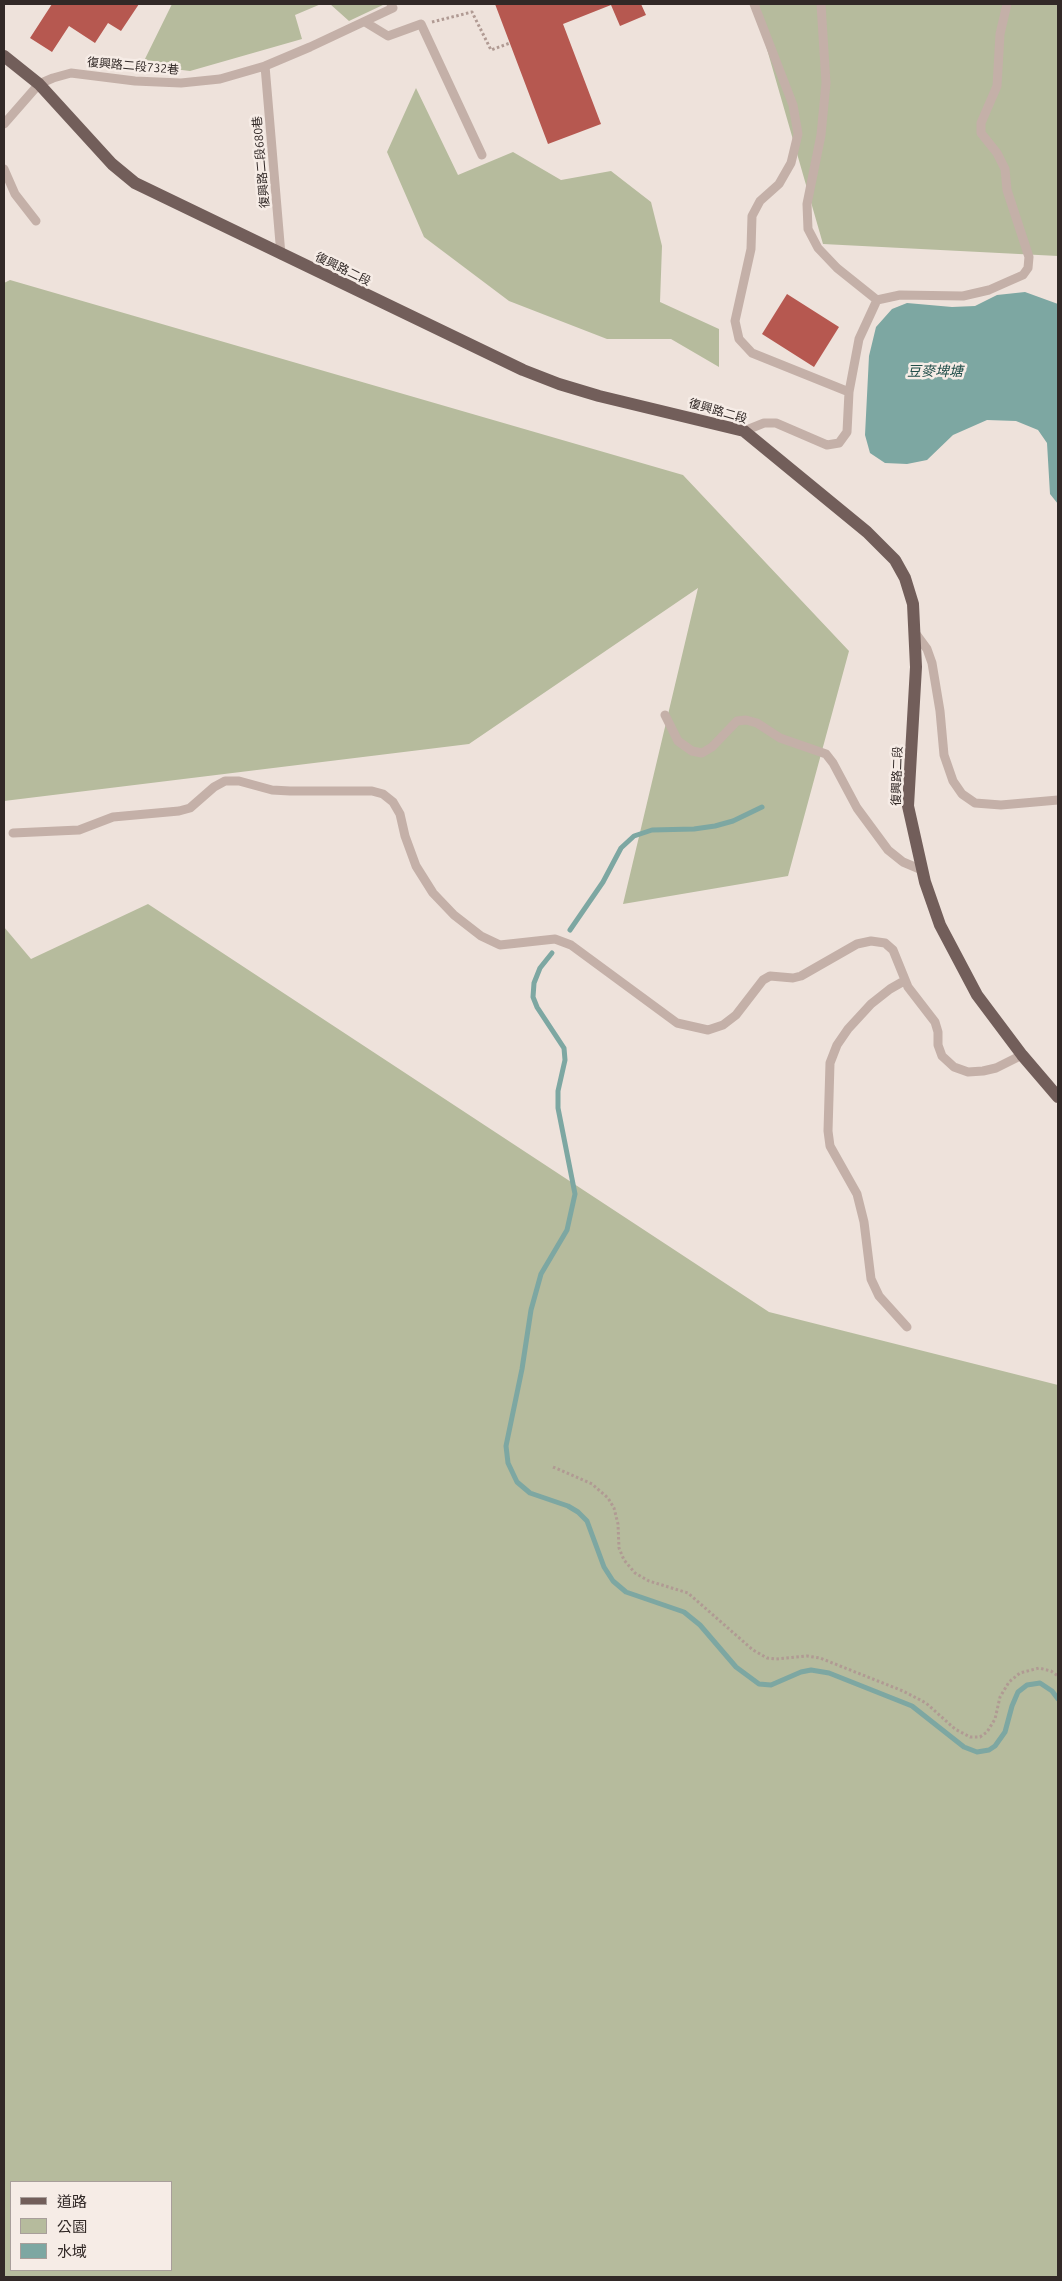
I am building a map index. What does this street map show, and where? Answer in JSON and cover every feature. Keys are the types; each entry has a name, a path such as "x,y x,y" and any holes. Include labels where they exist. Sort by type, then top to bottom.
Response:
{"main road":[{"name":"復興路二段","path":"4,56 39,84 112,164 135,183 523,370 559,384 744,431 867,532 895,560 905,578 913,604 916,634 916,667 908,806 922,870 940,925 977,995 1058,1097"}],"lane":[{"name":"復興路二段732巷","path":"39,84 71,73 135,81 181,83 220,79 265,66 365,22 393,8 391,4"},
{"path":"754,4 793,105 798,134 791,163 779,184 760,201 752,216 751,250 734,322 739,339 752,353 849,392"},
{"path":"821,4 826,83 821,135 808,204 808,229 818,248 837,268 877,300"},
{"path":"877,300 900,295 964,296 989,290 1022,275 1028,268 1029,257 1007,190 1004,169 997,153 981,134 981,123 997,86 1000,34 1007,4"},
{"path":"365,22 388,36 422,25 482,155"},
{"name":"復興路二段680巷","path":"265,66 281,255"},
{"path":"4,124 39,84"},
{"path":"4,168 15,194 36,221"},
{"path":"744,431 764,423 776,423 827,445 840,443 847,432 849,392 859,340 877,300"},
{"path":"916,634 932,662 940,711 944,755 953,782 962,794 975,802 1001,805 1058,800"},
{"path":"665,715 678,741 692,751 702,753 712,747 737,722 746,720 758,723 780,738 826,754 833,763 857,808 888,850 903,862 922,870"},
{"path":"13,833 79,830 113,817 180,811 190,808 214,787 225,781 238,781 272,790 290,792 372,791 383,794 393,802 400,814 405,836 416,866 433,892 454,915 481,936 500,944 555,938 572,945 677,1023 708,1030 724,1025 736,1015 763,980 770,976 793,978 801,976 857,944 871,941 885,943 893,950 904,981 935,1022 942,1056 954,1067 968,1072 983,1071 996,1068 1022,1054"},
{"path":"904,981 871,1004 848,1029 837,1045 830,1063 828,1131 830,1146 857,1194 864,1222 871,1279 879,1296 907,1327"}],"path":[{"path":"422,25 472,12 491,50 510,43"},
{"path":"553,1466 592,1484 608,1498 616,1516 619,1548 624,1560 635,1573 649,1581 688,1593 753,1650 767,1658 807,1656 820,1658 926,1702 955,1729 970,1737 980,1737 987,1732 995,1719 1000,1698 1010,1682 1020,1673 1039,1668 1051,1671 1058,1676"}],"green space":[{"path":"172,4 321,4 295,15 302,39 190,71 142,65"},
{"path":"330,4 385,4 349,21"},
{"path":"754,4 1058,4 1058,256 823,244"},
{"path":"416,88 458,175 513,152 561,180 611,171 651,202 662,246 660,302 719,329 719,367 671,339 607,339 509,301 424,237 387,152"},
{"path":"10,280 683,475 849,651 788,876 623,904 698,588 469,744 4,801 4,283"},
{"path":"148,904 769,1312 1058,1385 1058,2277 4,2277 4,927 31,959"}],"water":[{"name":"豆麥埤塘","path":"1025,292 1058,304 1058,504 1050,494 1047,443 1038,430 1016,421 987,420 953,435 927,460 907,464 885,463 870,453 865,435 869,356 876,327 892,309 907,303 952,307 975,306 997,295"}],"building":[{"path":"52,4 139,4 121,31 108,23 95,43 69,26 52,52 30,38"},
{"path":"495,4 641,4 646,15 620,26 611,5 563,24 601,124 548,144"},
{"path":"787,294 839,327 814,367 762,334"}],"waterway":[{"path":"570,930 603,882 621,848 634,836 652,830 694,829 715,826 733,821 762,807"},
{"path":"552,953 540,968 534,983 533,997 537,1007 564,1048 565,1060 558,1091 558,1108 575,1194 567,1230 541,1274 531,1310 522,1369 506,1446 508,1463 517,1482 530,1493 568,1506 578,1512 587,1521 604,1567 613,1581 626,1592 684,1612 700,1625 736,1667 759,1684 771,1685 801,1672 811,1670 829,1673 912,1706 964,1747 977,1752 989,1750 995,1746 1005,1732 1018,1692 1027,1685 1040,1683 1052,1691 1058,1699"}]}
